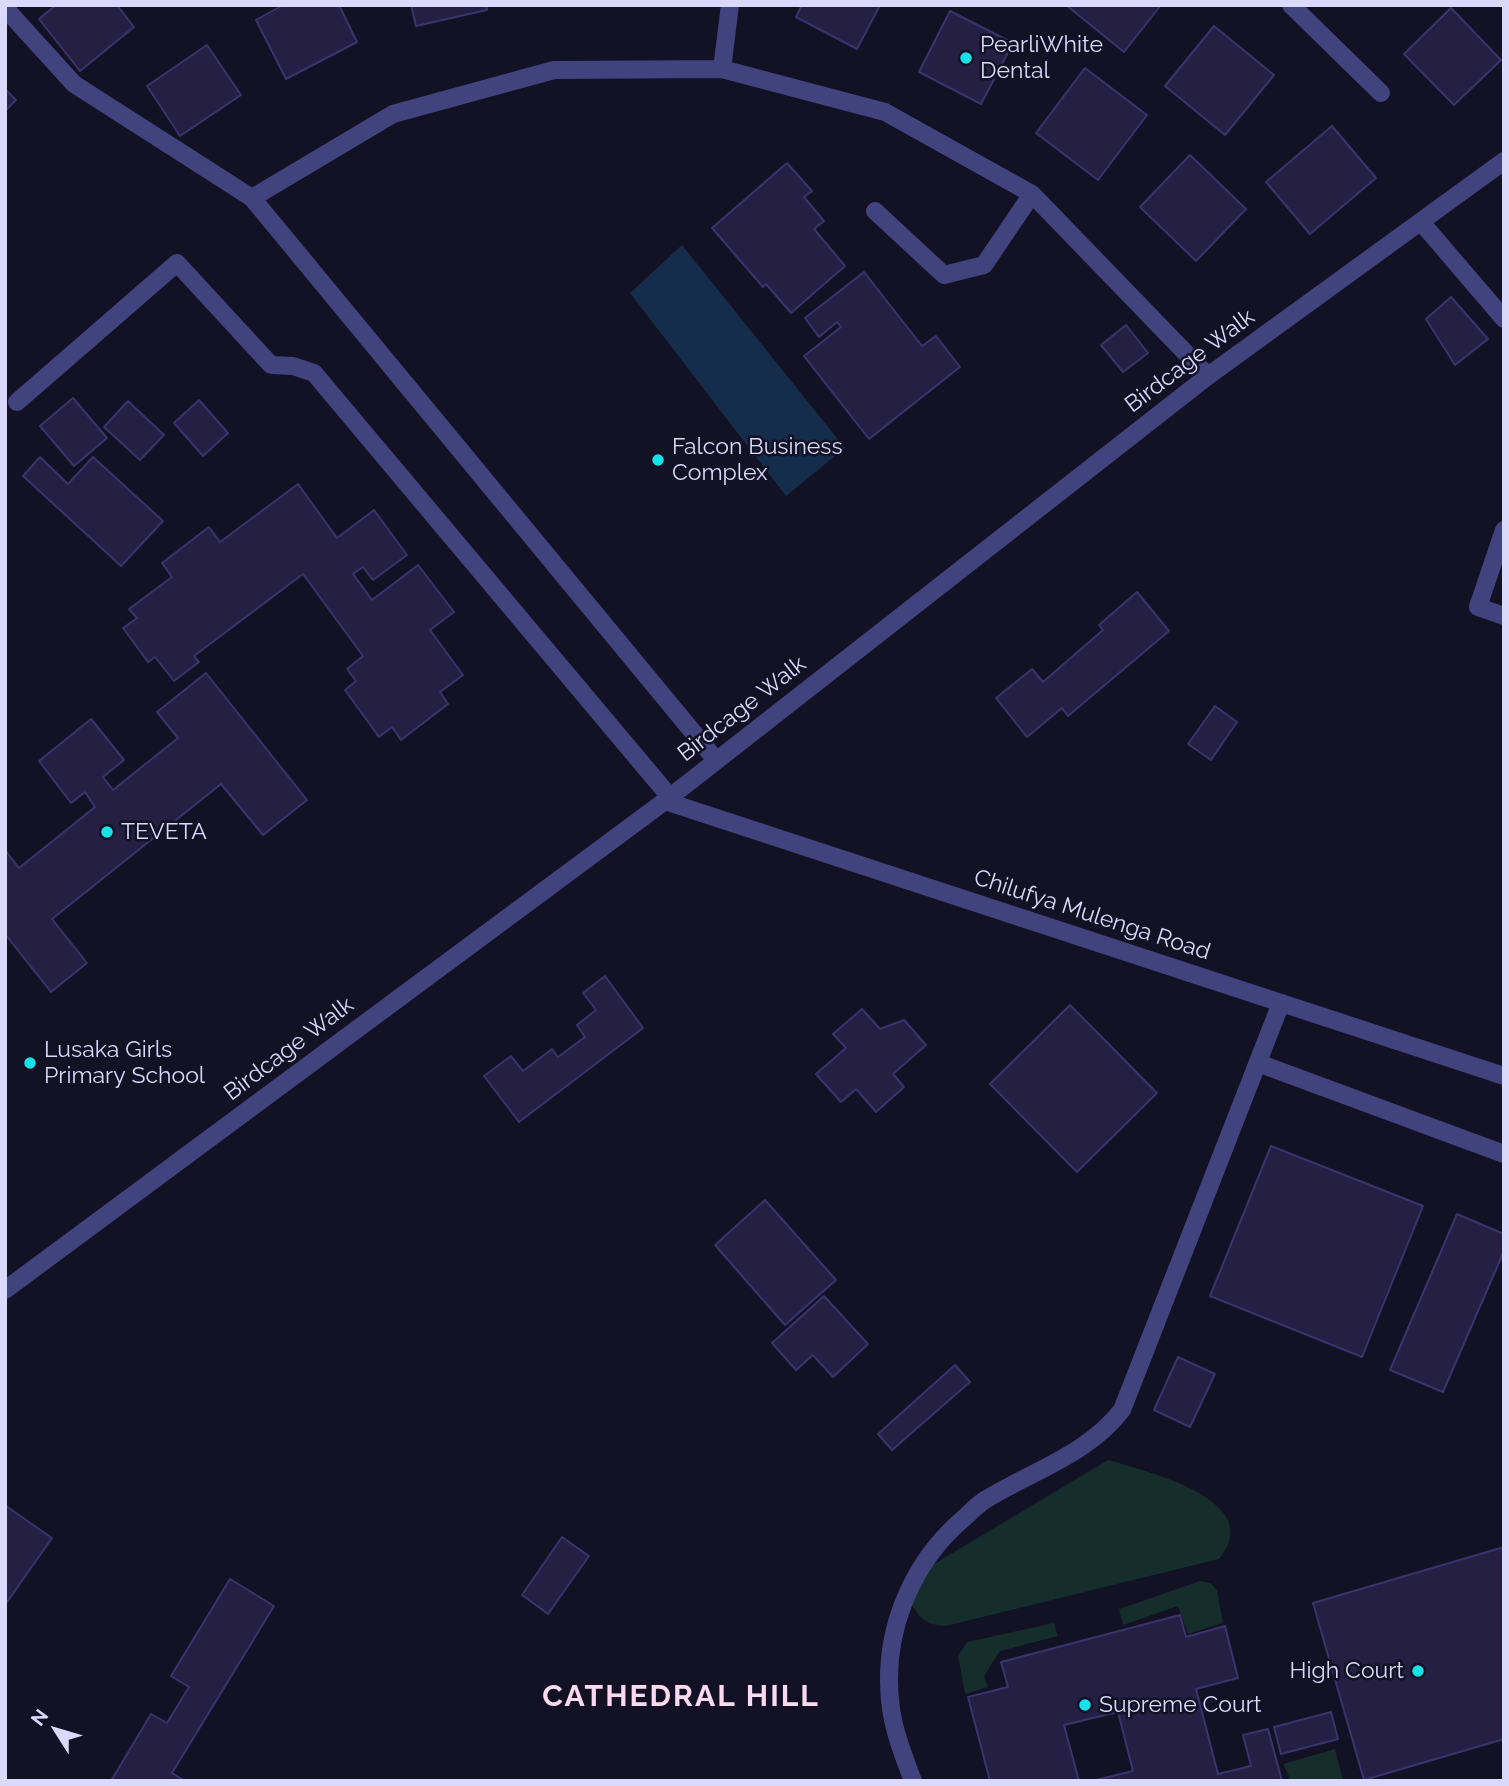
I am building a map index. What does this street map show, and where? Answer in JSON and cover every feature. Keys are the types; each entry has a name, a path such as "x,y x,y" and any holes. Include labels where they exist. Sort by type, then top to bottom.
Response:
{"street":[{"path":"722,69 730,5"},
{"path":"1291,5 1381,93"},
{"path":"5,8 74,84 252,198 716,760"},
{"path":"252,198 393,114 554,69 722,69 885,112 1032,194 1208,376"},
{"name":"Birdcage Walk","path":"5,1290 667,799 1208,376 1504,160"},
{"path":"875,211 944,275 984,265 1032,194"},
{"path":"1420,222 1504,319"},
{"path":"18,402 177,263 271,365 293,366 314,373 667,799"},
{"path":"1504,530 1478,607 1504,616"},
{"name":"Chilufya Mulenga Road","path":"667,799 1504,1076"},
{"path":"913,1781 899,1745 891,1709 890,1679 891,1645 900,1610 918,1570 942,1536 983,1501 1092,1441 1110,1426 1122,1410 1281,1003"},
{"path":"1258,1063 1504,1154"}],"green space":[{"path":"1108,1460 1173,1481 1216,1505 1228,1520 1230,1538 1219,1559 946,1626 929,1623 917,1613 911,1603 924,1570"},
{"path":"1200,1581 1211,1583 1217,1591 1223,1623 1188,1634 1178,1606 1123,1625 1119,1609"},
{"path":"1054,1623 1058,1636 1000,1651 984,1676 988,1687 965,1694 958,1656 967,1642"},
{"path":"1335,1749 1343,1781 1287,1781 1289,1776 1283,1764"}],"water":[{"path":"682,245 845,448 786,496 630,293"}],"building":[{"path":"56,5 117,5 134,27 80,71 39,19"},
{"path":"283,5 339,5 357,42 286,79 256,20"},
{"path":"411,5 486,5 487,10 416,26"},
{"path":"802,5 880,5 857,49 796,17"},
{"path":"1066,5 1161,5 1124,52"},
{"path":"1451,8 1501,60 1454,105 1404,54"},
{"name":"PearliWhite Dental","path":"950,11 1013,43 981,104 919,72"},
{"path":"1214,26 1274,75 1225,135 1165,86"},
{"path":"207,45 241,95 180,136 147,86"},
{"path":"1085,68 1147,115 1098,180 1036,133"},
{"path":"5,89 16,100 5,111"},
{"path":"1332,126 1376,178 1310,234 1266,182"},
{"path":"1190,155 1246,209 1196,261 1140,207"},
{"path":"787,163 812,191 804,197 824,221 814,229 845,266 791,313 766,284 763,287 712,228"},
{"path":"864,272 922,346 936,336 960,367 869,439 804,356 841,327 837,322 819,337 805,318"},
{"path":"1451,297 1488,339 1455,365 1426,319"},
{"path":"1126,325 1148,353 1123,372 1101,345"},
{"path":"73,398 107,438 74,466 40,426"},
{"path":"199,400 228,433 203,456 174,423"},
{"path":"128,401 164,435 140,460 104,427"},
{"path":"40,457 68,484 93,457 163,521 121,566 23,476"},
{"path":"298,484 337,538 374,510 407,555 373,580 363,567 353,574 372,600 418,565 454,612 430,630 463,675 440,692 448,704 401,740 392,727 379,737 345,690 356,681 347,669 363,656 303,574 194,656 199,662 174,681 155,657 148,662 123,628 137,618 129,609 172,577 162,563 209,527 220,542"},
{"path":"1137,592 1169,631 1068,716 1062,708 1027,737 996,698 1032,669 1043,682 1103,630 1099,625"},
{"path":"206,673 307,800 263,835 221,784 52,919 87,963 51,992 5,934 5,850 19,868 95,807 85,792 71,803 39,761 91,719 124,760 103,777 113,790 178,738 157,712"},
{"path":"1215,706 1237,722 1211,760 1188,744"},
{"path":"605,976 643,1028 519,1122 484,1076 511,1056 523,1071 552,1049 558,1057 585,1037 577,1025 596,1010 583,993"},
{"path":"1070,1005 1157,1093 1077,1172 990,1084"},
{"path":"862,1009 880,1029 904,1020 926,1045 893,1074 904,1087 876,1112 856,1089 841,1102 816,1074 846,1048 833,1034"},
{"path":"1271,1146 1423,1206 1362,1357 1210,1296"},
{"path":"765,1200 836,1280 785,1325 715,1245"},
{"path":"1457,1214 1504,1234 1504,1251 1443,1392 1390,1370"},
{"path":"824,1296 868,1344 833,1377 813,1355 796,1370 772,1343"},
{"path":"1178,1357 1215,1374 1190,1427 1154,1410"},
{"path":"955,1365 970,1382 892,1450 878,1434"},
{"path":"5,1507 52,1538 5,1605"},
{"path":"562,1537 589,1556 548,1614 522,1595"},
{"name":"High Court","path":"1504,1547 1504,1739 1364,1780 1313,1603"},
{"path":"230,1579 274,1606 172,1773 185,1781 111,1781 151,1714 167,1723 189,1687 171,1676"},
{"name":"Supreme Court","path":"1180,1615 1186,1637 1225,1626 1238,1678 1196,1689 1218,1774 1251,1766 1243,1735 1268,1729 1282,1781 1092,1781 1133,1771 1118,1712 1064,1725 1079,1781 990,1781 968,1697 1008,1687 1001,1662"},
{"path":"1331,1712 1338,1739 1281,1754 1274,1727"}],"place":[{"name":"PearliWhite Dental","path":"966,58"},
{"name":"Falcon Business Complex","path":"658,460"},
{"name":"TEVETA","path":"107,832"},
{"name":"Lusaka Girls Primary School","path":"30,1063"},
{"name":"High Court","path":"1418,1671"},
{"name":"Supreme Court","path":"1085,1705"}],"district":[{"name":"CATHEDRAL HILL","path":"681,1697"}]}
